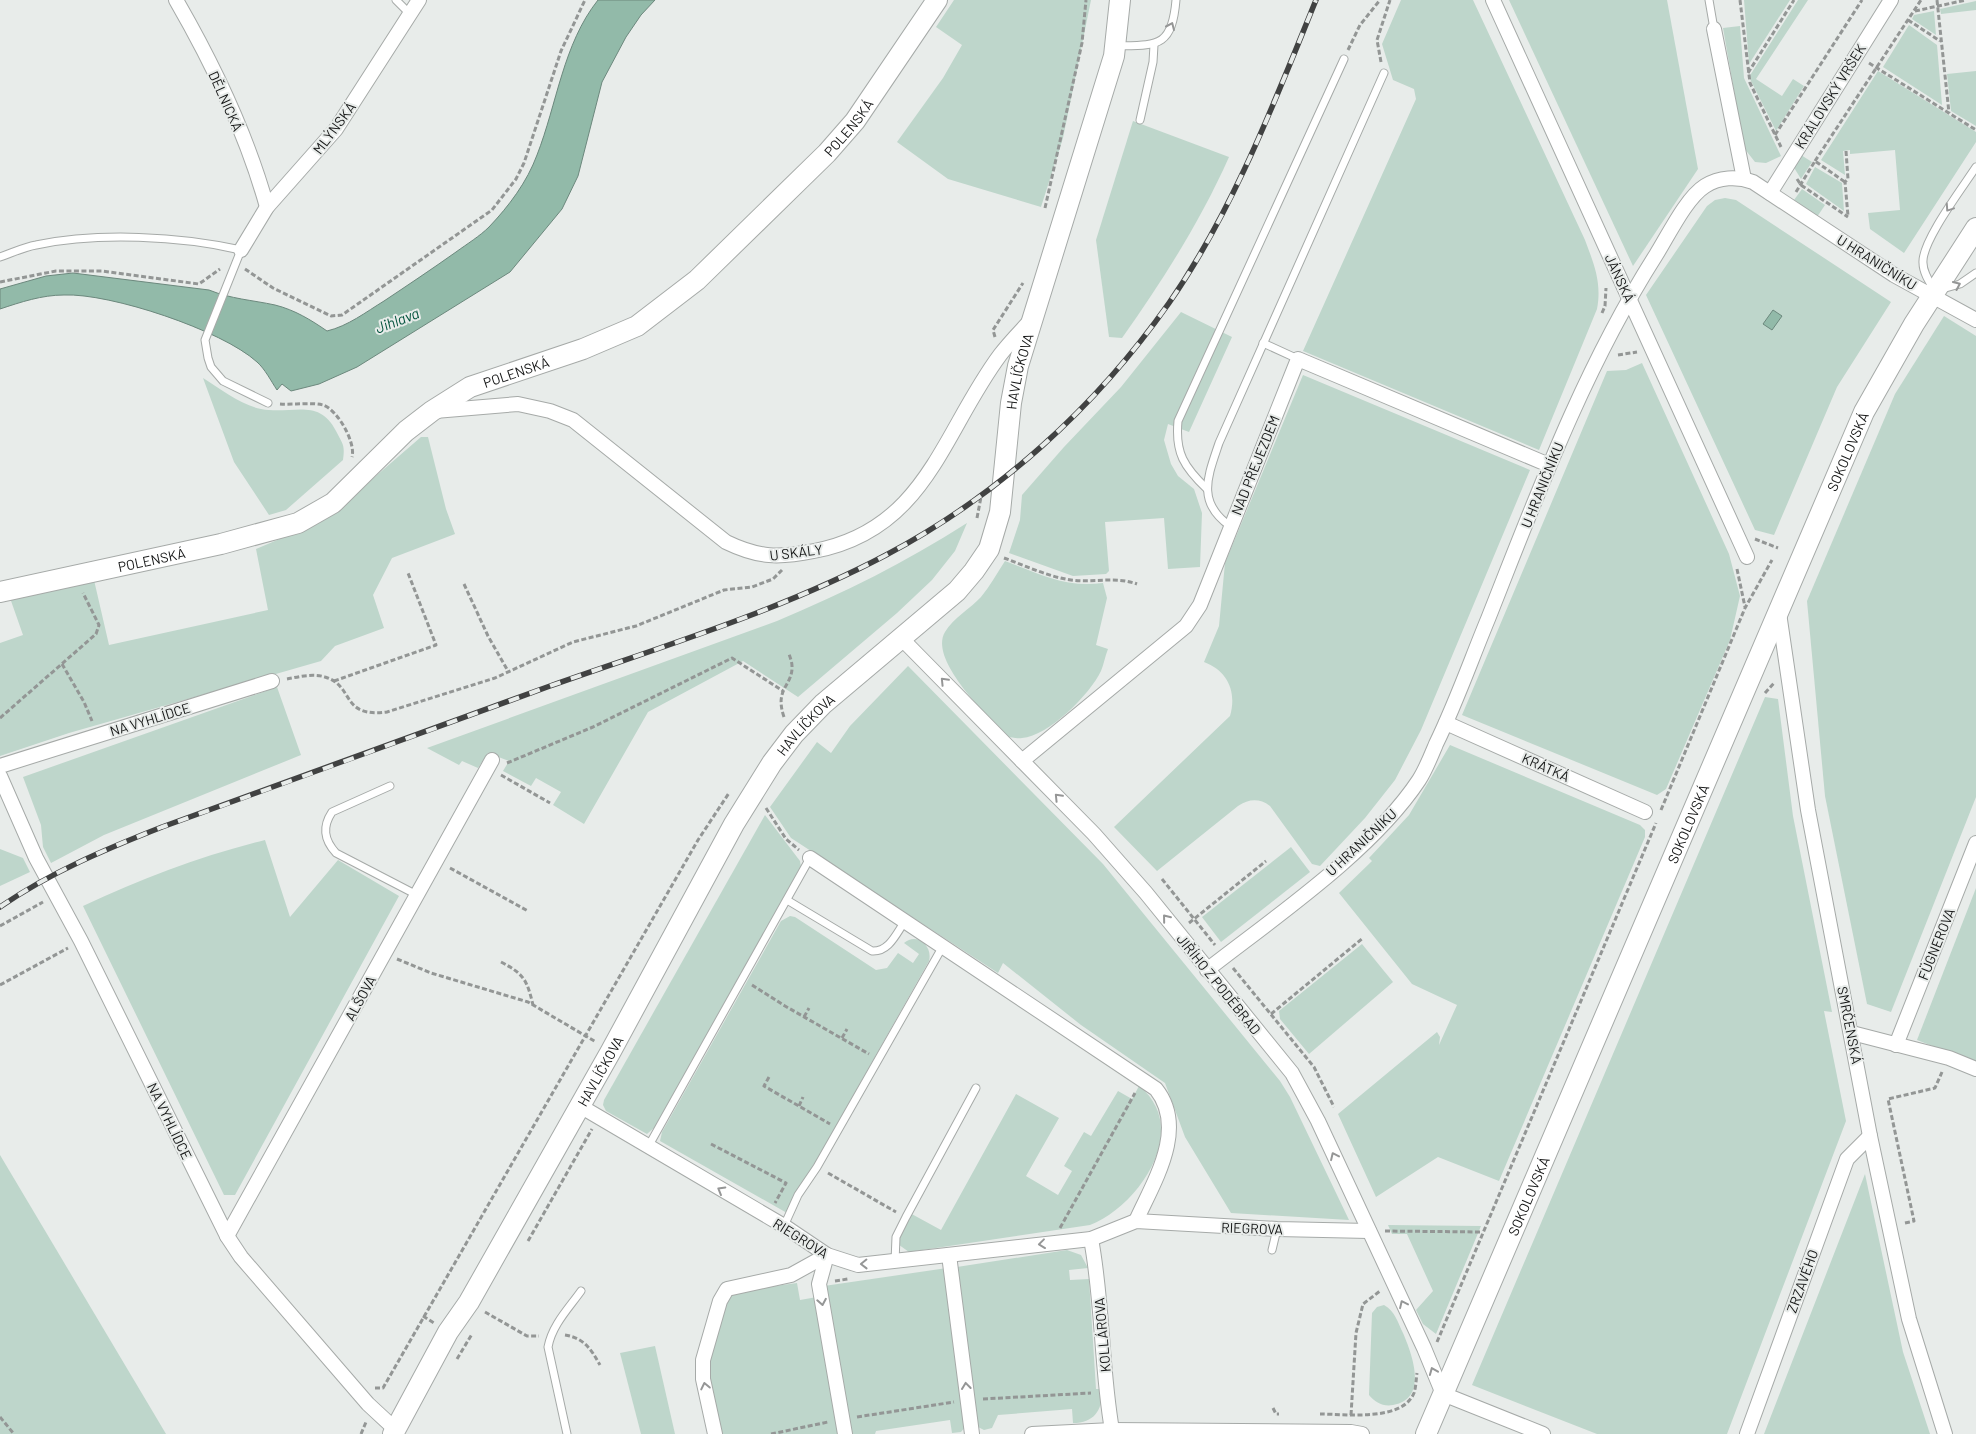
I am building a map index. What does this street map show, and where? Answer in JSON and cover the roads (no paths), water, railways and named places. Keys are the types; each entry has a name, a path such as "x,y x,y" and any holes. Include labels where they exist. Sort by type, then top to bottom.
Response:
{"street":[{"name":"DĚLNICKÁ","path":"176,0 195,33 253,161 267,207"},
{"name":"MLÝNSKÁ","path":"241,250 267,207 336,128 420,0"},
{"name":"POLENSKÁ","path":"0,592 221,544 298,523 339,498 406,431 432,411 470,387 583,349 636,326 697,280 833,147 855,121 937,0"},
{"name":"HAVLÍČKOVA","path":"394,1432 448,1332 468,1302 611,1051 734,824 772,763 794,734 823,704 957,591 989,549 1000,512 1011,403 1018,366 1073,195 1114,56 1120,0"},
{"name":"JÁNSKÁ","path":"1493,0 1629,297 1742,562"},
{"name":"KRÁLOVSKÝ VRŠEK","path":"1770,193 1891,0"},
{"path":"1714,29 1744,179"},
{"name":"U HRANIČNÍKU","path":"1207,970 1317,883 1370,837 1398,807 1420,778 1446,723 1549,465 1600,350 1629,297 1693,197 1703,187 1716,181 1744,179 1770,193 1894,275 1934,294 1976,320"},
{"name":"SOKOLOVSKÁ","path":"1426,1434 1864,412 1914,324 1976,228"},
{"name":"U SKÁLY","path":"432,411 518,404 550,411 573,420 726,542 746,552 769,557 788,556 827,549 853,540 879,524 905,504 924,481 1000,355 1035,314"},
{"path":"1298,359 1549,465"},
{"name":"NAD PŘEJEZDEM","path":"1022,761 1186,626 1200,605 1298,359"},
{"name":"SMRČENSKÁ","path":"1778,610 1808,810 1852,1033 1870,1136 1909,1319 1945,1434"},
{"name":"JIŘÍHO Z PODĚBRAD","path":"902,639 1094,834 1177,932 1296,1081 1318,1121 1424,1348 1443,1394"},
{"name":"NA VYHLÍDCE","path":"0,766 272,681"},
{"name":"KRÁTKÁ","path":"1446,723 1645,812"},
{"name":"ALŠOVA","path":"227,1236 390,955 417,895 436,860 499,764"},
{"name":"NA VYHLÍDCE","path":"0,776 55,894 81,941 227,1236 241,1257 394,1432"},
{"name":"FÜGNEROVA","path":"1896,1045 1976,843"},
{"path":"810,858 1156,1089 1164,1102 1169,1123 1168,1138 1160,1168 1136,1221"},
{"path":"1852,1033 1949,1058 1976,1069"},
{"name":"RIEGROVA","path":"580,1106 648,1148 784,1226 826,1255 858,1265 1052,1242 1091,1240 1136,1221 1277,1229 1369,1231"},
{"name":"ZRZAVÉHO","path":"1747,1434 1847,1159 1870,1136"},
{"name":"KOLLÁROVA","path":"1091,1240 1096,1268 1106,1392 1112,1430"},
{"path":"826,1255 819,1284 845,1434"},
{"path":"715,1434 703,1379 702,1360 720,1301 727,1289 791,1275 826,1255"},
{"path":"949,1255 972,1434"},
{"path":"1443,1394 1543,1434"},
{"path":"1032,1434 1112,1430 1362,1434"}],"lane":[{"path":"396,0 410,14"},
{"path":"1115,46 1154,45 1169,32 1174,20 1176,0"},
{"path":"1709,0 1714,29"},
{"path":"1140,120 1153,62 1154,45"},
{"path":"1230,526 1218,517 1214,511 1207,489 1192,475 1183,460 1176,440 1178,421 1344,60"},
{"path":"1207,489 1218,443 1384,73"},
{"path":"1976,167 1942,218 1924,251 1922,262 1934,294 1960,284 1976,273"},
{"path":"0,257 36,245 108,237 203,241 241,250 205,340 211,367 223,381 268,403"},
{"path":"1263,343 1298,359"},
{"path":"390,786 332,812 328,818 325,834 328,845 336,853 417,895"},
{"path":"648,1148 810,858"},
{"path":"787,900 872,951 879,952 886,948 905,921"},
{"path":"784,1226 798,1194 817,1167 943,946"},
{"path":"895,1262 896,1237 976,1088"},
{"path":"1272,1250 1277,1229"},
{"path":"567,1434 548,1347 550,1336 582,1291"}],"water":[{"name":"Jihlava","path":"598,0 655,0 641,15 626,37 602,82 578,176 562,209 510,272 357,367 319,384 291,391 282,384 277,390 260,365 241,350 193,326 136,307 84,296 56,295 24,301 0,309 0,289 46,276 73,273 209,290 233,297 275,305 302,316 327,331 350,322 478,237 504,211 523,184 533,165 569,55 586,17"},
{"path":"1773,310 1782,316 1772,330 1763,324"}],"railway":[{"path":"0,907 59,872 162,827 763,611 846,575 886,555 967,505 1006,477 1077,413 1110,378 1169,303 1192,268 1233,194 1268,117 1316,0"}]}
